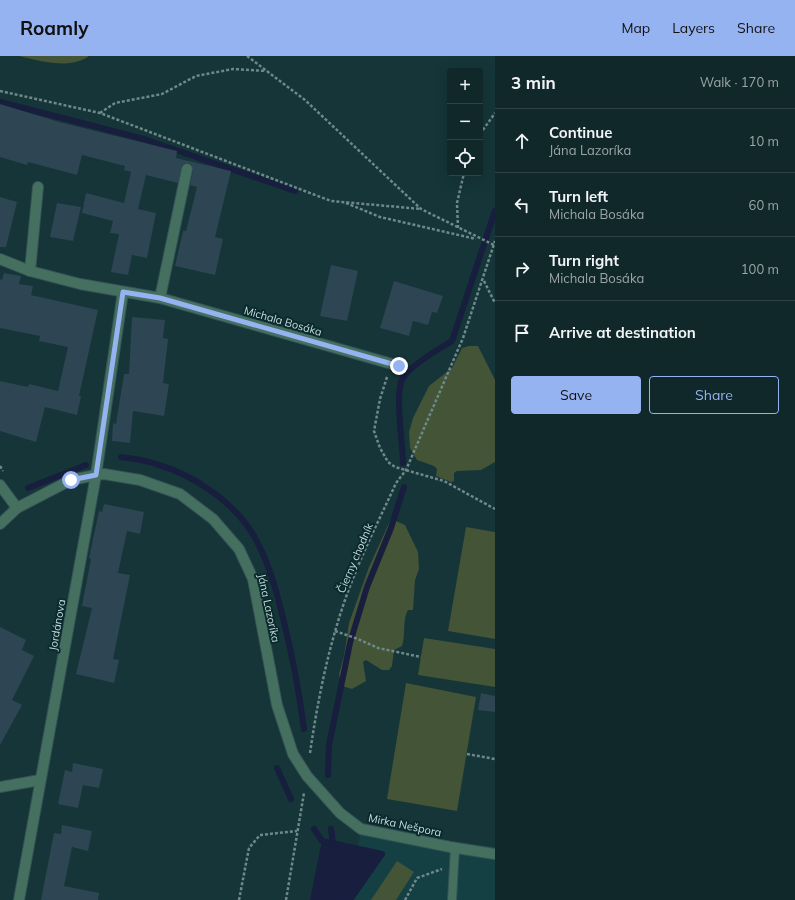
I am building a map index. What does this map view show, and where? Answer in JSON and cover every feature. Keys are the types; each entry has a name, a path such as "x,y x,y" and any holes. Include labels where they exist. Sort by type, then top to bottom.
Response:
{"street":[{"path":"160,298 187,169"},
{"path":"30,271 38,187"},
{"name":"Michala Bosáka","path":"0,259 30,271 123,292 160,298 393,366"},
{"path":"96,475 123,292"},
{"name":"Jána Lazoríka","path":"0,524 17,508 71,480 104,474 140,480 180,494 213,519 239,549 253,579 277,705 293,754 307,776"},
{"name":"Jordánova","path":"19,900 96,475"},
{"path":"0,484 17,508"},
{"name":"Mirka Nešpora","path":"307,776 340,813 362,829 456,848 495,854"},
{"path":"0,787 40,780"}],"lane":[{"path":"452,900 456,848"}],"path":[{"path":"247,56 305,100 421,209 481,240"},
{"path":"100,112 115,103 162,94 196,76 233,69 266,71"},
{"path":"0,91 100,112 331,201 421,209"},
{"path":"483,130 495,113"},
{"path":"458,228 457,203 463,176"},
{"path":"343,202 380,217 494,244"},
{"name":"Čierny chodník","path":"286,900 325,668 334,631 356,570 396,483 406,470 463,338 495,241"},
{"path":"483,281 495,303"},
{"path":"393,366 380,399 374,431 380,448 388,462 395,468 444,481 495,509"},
{"path":"334,631 358,638 378,648 421,657"},
{"path":"466,754 495,759"},
{"path":"239,900 249,848 260,835 297,831"},
{"path":"405,900 417,878 437,870 454,869"}],"shaded area":[{"path":"361,829 495,847 495,900 349,900"},
{"path":"322,841 382,854 350,900 310,900"}],"green space":[{"path":"19,56 89,56 73,63 55,63"},
{"path":"478,346 495,380 495,462 481,470 457,471 454,473 454,481 451,482 436,476 437,469 434,466 417,460 410,448 409,432 413,418 429,386 452,368 462,348"},
{"path":"391,519 405,525 418,552 419,569 415,580 413,610 408,610 406,614 402,646 394,650 392,666 389,670 382,670 366,660 363,662 366,681 352,689 342,686 339,674 344,656 349,623 369,567"},
{"path":"466,527 495,532 495,639 448,631"},
{"path":"424,638 495,649 495,687 418,675"},
{"path":"406,683 476,697 457,811 387,799"},
{"path":"397,861 414,872 396,900 371,900"}],"building":[{"path":"0,104 59,122 177,151 176,158 231,171 215,237 223,239 215,275 175,266 183,231 186,231 197,187 190,185 193,170 191,164 185,163 182,165 178,183 146,175 138,209 156,213 147,258 132,255 128,275 111,272 119,234 110,233 113,221 82,213 86,193 124,203 131,172 124,170 125,166 82,155 77,175 28,162 27,165 0,157"},
{"path":"0,197 17,202 6,247 0,247"},
{"path":"57,203 81,207 73,241 50,237"},
{"path":"331,265 358,271 347,321 320,316"},
{"path":"4,273 21,276 19,284 33,286 31,295 98,310 79,396 81,396 77,415 45,407 36,442 0,431 0,381 28,387 29,384 58,391 68,347 39,341 40,336 0,328 0,279 2,280"},
{"path":"394,281 443,296 437,313 432,312 428,325 413,321 409,336 380,328"},
{"path":"132,317 165,320 163,338 168,339 163,383 169,384 164,416 133,411 130,443 112,441 113,423 116,424 124,374 129,374"},
{"path":"104,504 144,512 140,534 127,531 118,573 130,575 113,659 119,660 114,683 76,674 92,608 82,606 91,559 89,558 99,511 102,512"},
{"path":"0,627 26,640 22,650 34,656 12,700 22,705 0,745"},
{"path":"481,693 495,696 495,712 478,710"},
{"path":"73,763 103,769 99,788 83,785 78,808 58,804 65,770 72,772"},
{"path":"62,825 92,831 88,851 72,847 64,886 99,893 98,900 41,900 54,833 61,834"}],"waterway":[{"path":"0,102 144,139 295,191"},
{"path":"403,463 399,406 400,385 403,378 412,368 452,341 495,211"},
{"path":"121,457 156,464 185,475 212,491 236,512 246,524 259,546 272,578 293,662 304,729"},
{"path":"28,488 86,465"},
{"path":"328,775 329,745 350,643 367,587 391,528 404,487"},
{"path":"277,768 291,799"},
{"path":"314,829 322,841 382,854 350,900"},
{"path":"331,829 333,843"}],"route":[{"path":"71,480 96,475 123,292 160,298 399,366"}]}
